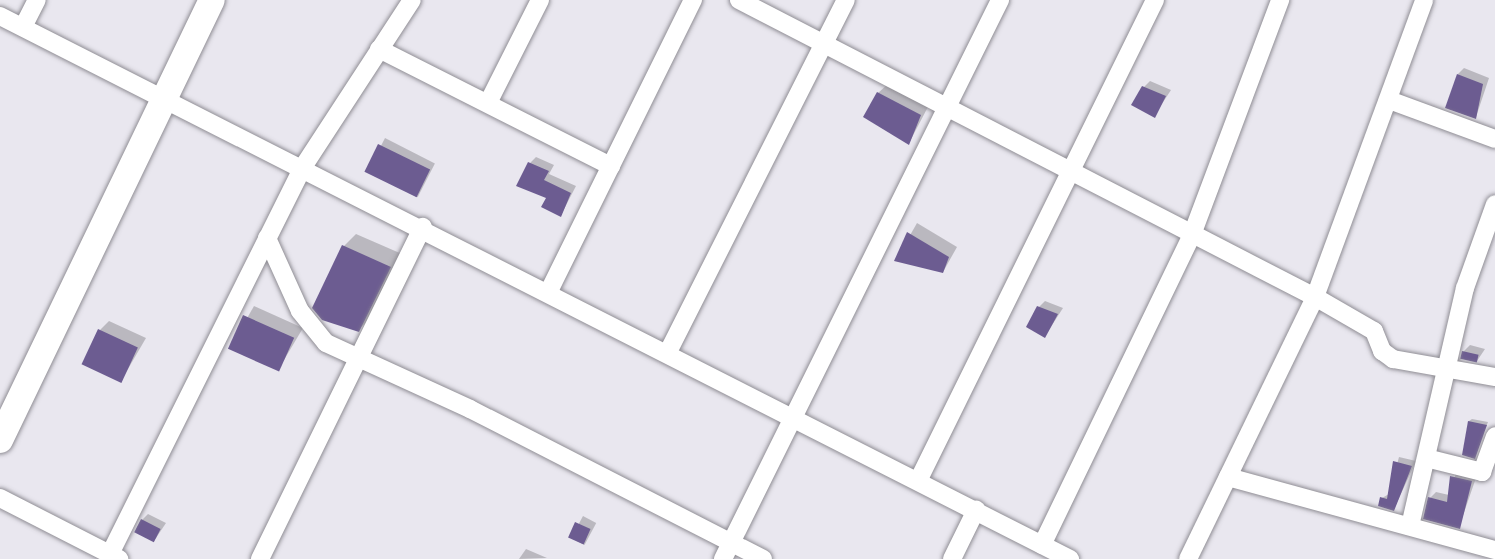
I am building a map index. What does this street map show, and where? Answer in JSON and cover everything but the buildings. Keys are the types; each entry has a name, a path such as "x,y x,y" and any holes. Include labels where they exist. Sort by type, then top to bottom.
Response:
{"main road":[{"path":"0,440 212,0"}],"street":[{"path":"23,27 37,0"},
{"path":"0,498 115,557 303,167 412,0"},
{"path":"489,101 540,0"},
{"path":"549,291 693,0"},
{"path":"739,0 1316,297 1374,331 1386,355 1445,369 1495,377"},
{"path":"669,352 846,0"},
{"path":"727,551 1000,0"},
{"path":"918,481 1155,0"},
{"path":"1042,545 1193,232 1280,0"},
{"path":"1188,559 1316,297 1424,0"},
{"path":"0,16 423,227 1070,559"},
{"path":"379,49 489,101 611,166"},
{"path":"1389,100 1495,140"},
{"path":"1410,526 1430,459 1445,369 1495,204"},
{"path":"260,559 423,227"},
{"path":"267,238 305,321 326,343 358,361 470,409 727,551 762,559"},
{"path":"1430,459 1482,472 1495,436"},
{"path":"1228,477 1495,550"},
{"path":"952,559 976,510"}]}
